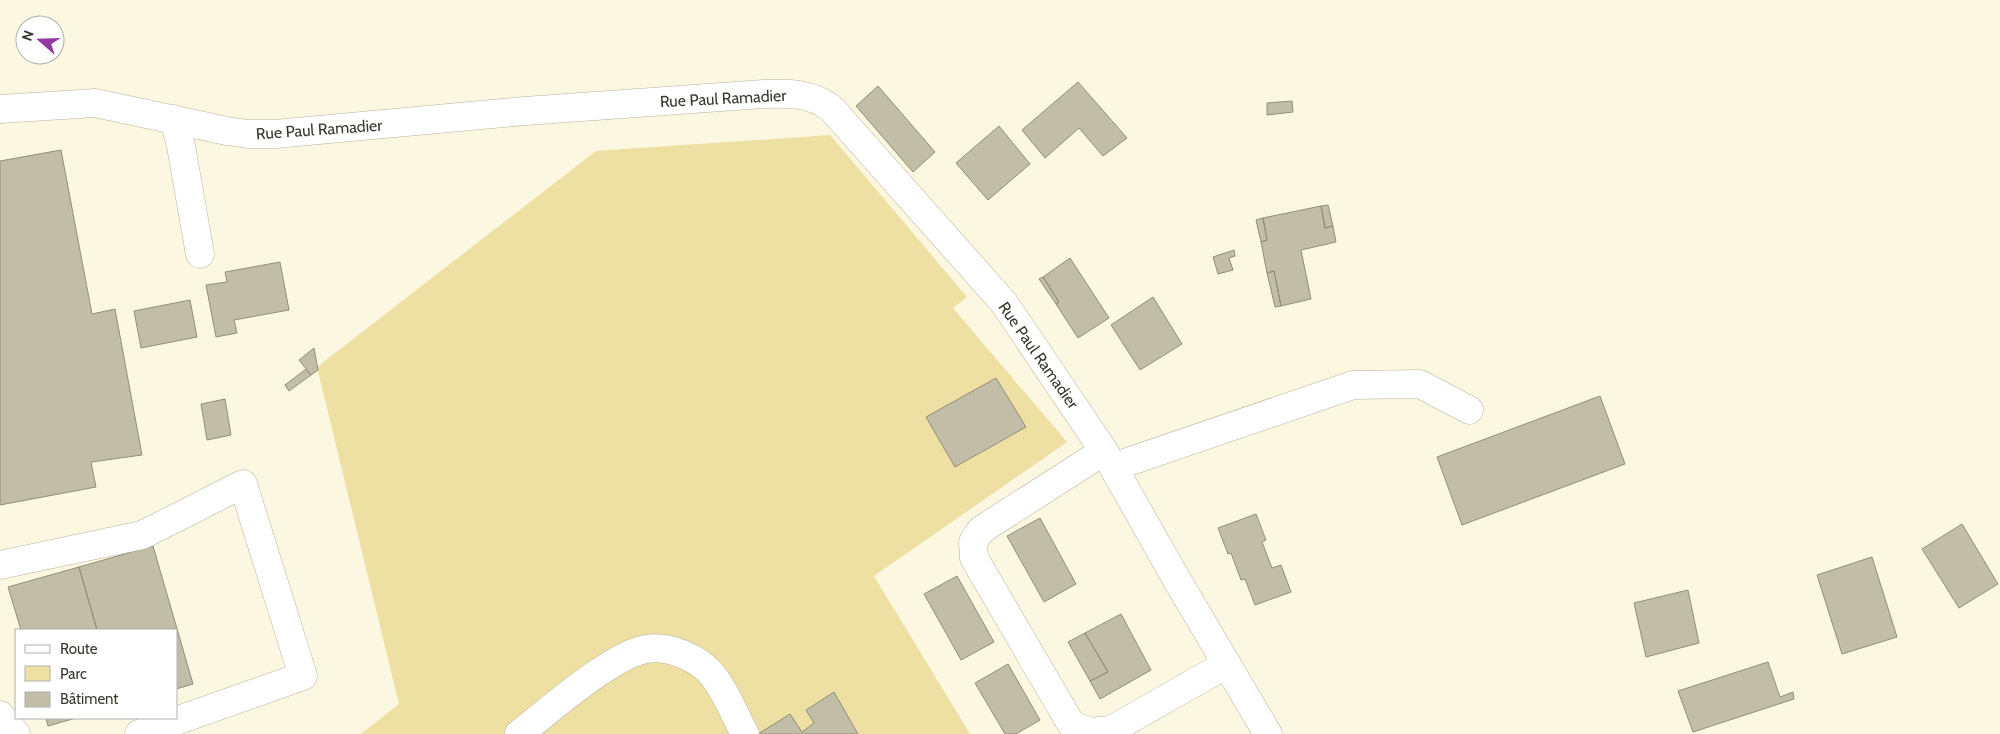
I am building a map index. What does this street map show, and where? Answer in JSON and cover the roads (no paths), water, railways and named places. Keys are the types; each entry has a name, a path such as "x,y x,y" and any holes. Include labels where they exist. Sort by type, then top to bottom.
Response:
{"street":[{"name":"Rue Paul Ramadier","path":"0,109 95,103 227,131 248,134 275,134 525,111 754,95 785,94 819,100 831,108 1004,303 1109,459 1268,734"},
{"path":"174,119 182,146 200,254"},
{"path":"1227,664 1110,730 1090,732 1071,724 974,558 973,542 982,530 1109,459 1353,384 1420,384 1469,410"},
{"path":"0,565 142,535 243,484 304,676 139,734"},
{"path":"519,734 591,679 624,657 647,649 679,651 700,663 714,677 745,734"},
{"path":"0,715 16,734"}]}
